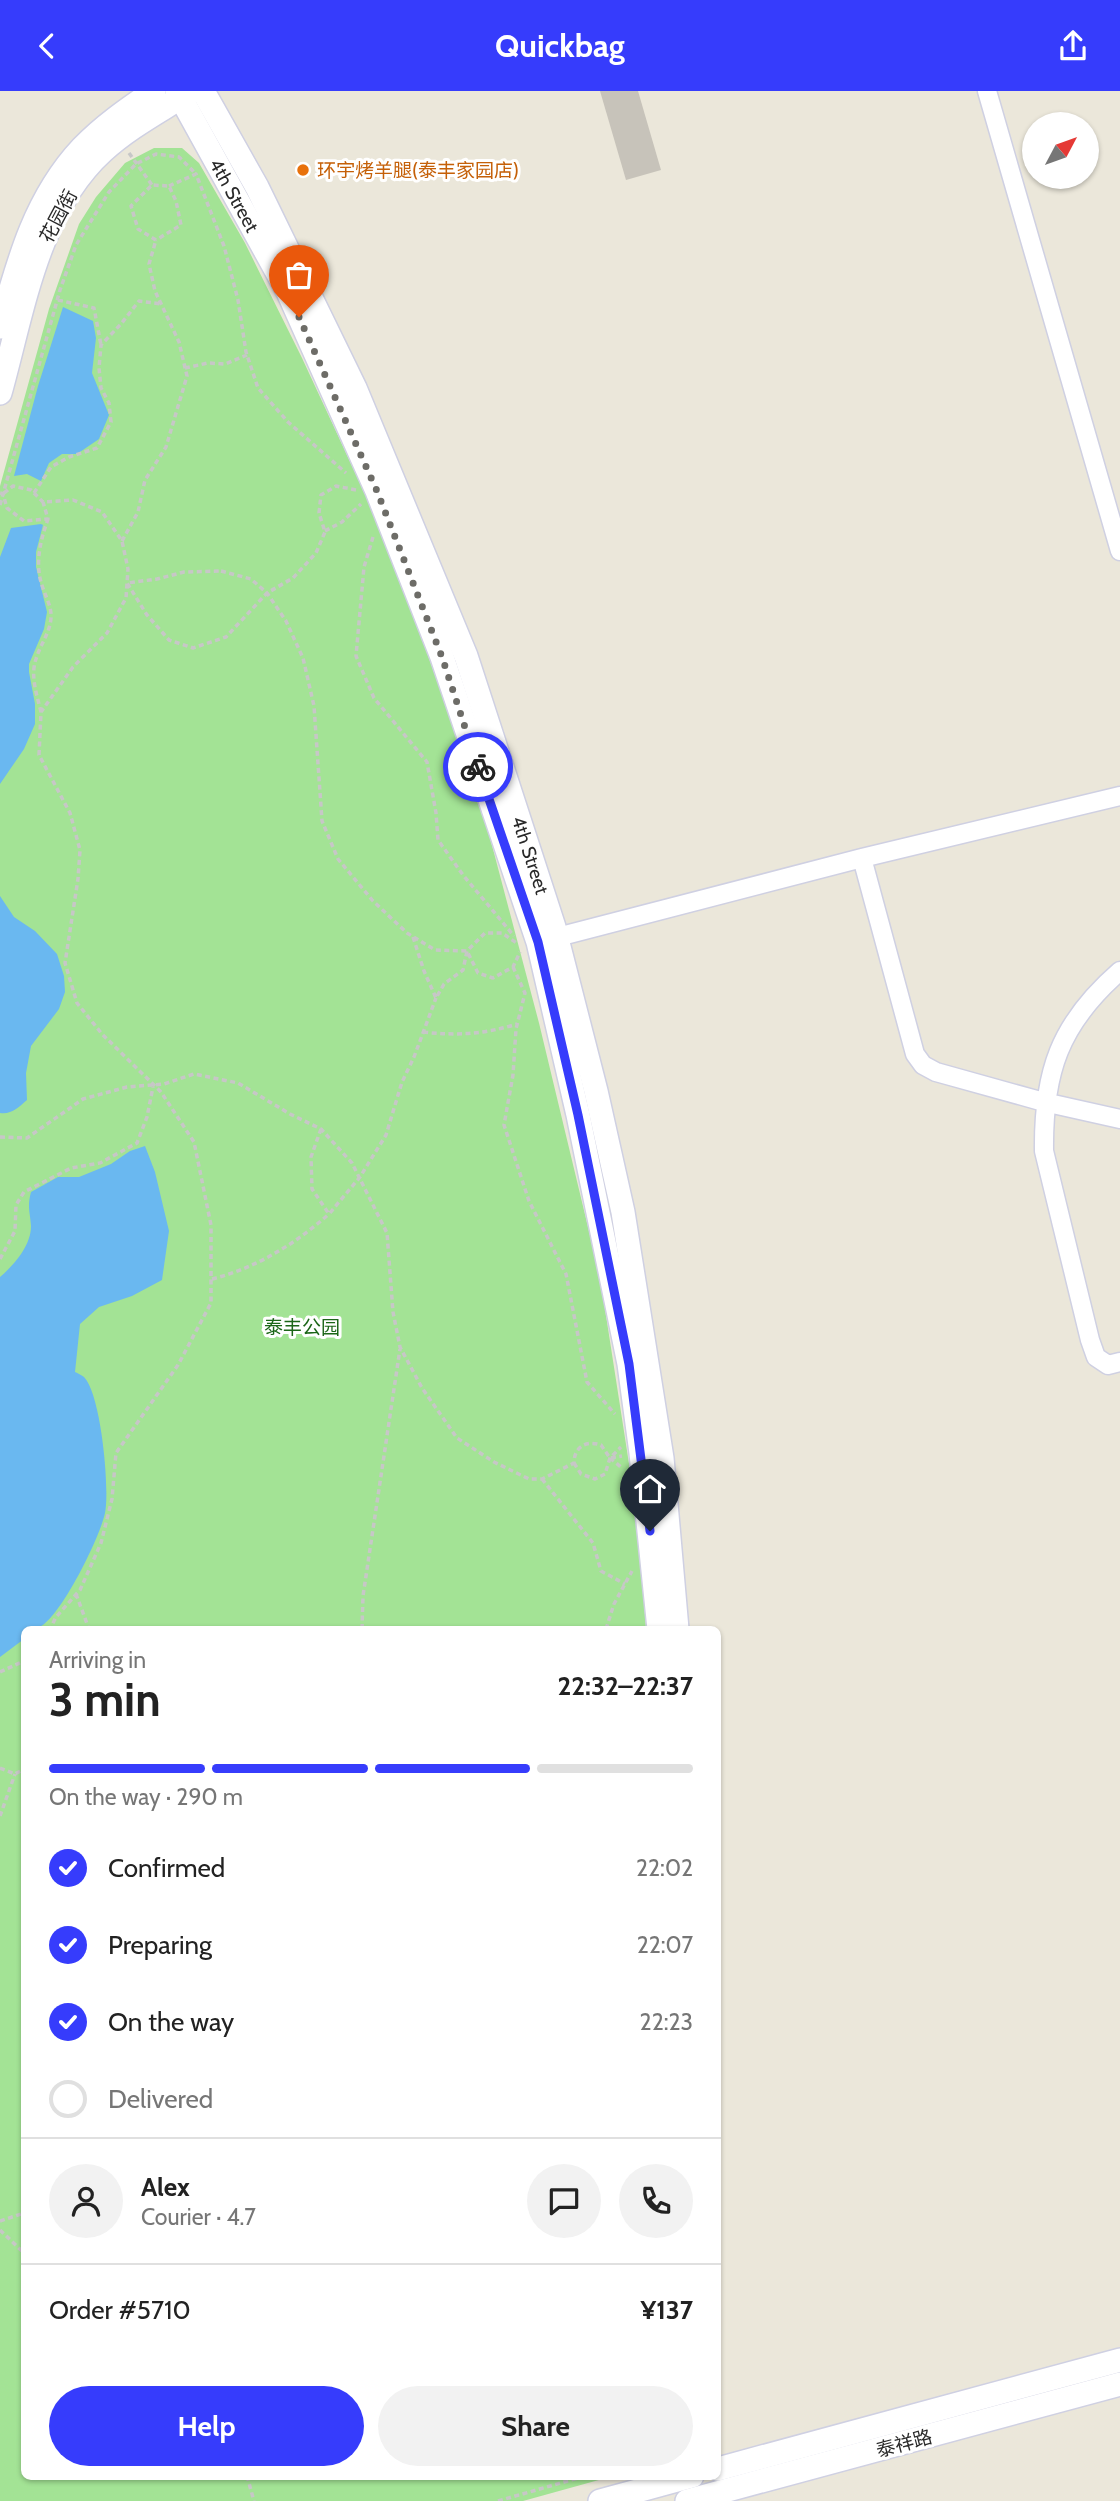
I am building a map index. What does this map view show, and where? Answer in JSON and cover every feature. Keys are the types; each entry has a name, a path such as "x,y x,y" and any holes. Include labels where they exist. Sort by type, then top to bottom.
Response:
{"street":[{"name":"花园街","path":"0,327 28,237 54,184 82,148 154,91"},
{"name":"4th Street","path":"203,91 257,187 355,388 466,656 539,942 607,1253 629,1364 633,1449 659,1626"},
{"path":"987,91 1120,551"},
{"name":"花园街","path":"0,393 45,237 76,183 103,151 186,93"},
{"name":"4th Street","path":"186,93 206,142 288,292 367,496 442,657 539,942 596,1091 623,1212 662,1458 677,1626"},
{"path":"539,942 862,858 1120,796"},
{"path":"862,858 915,1054 923,1065 936,1072 1044,1102 1120,1119"},
{"path":"1120,971 1071,1026 1056,1059 1044,1102 1044,1151 1090,1340 1096,1357 1108,1365 1120,1362"},
{"name":"泰祥路","path":"721,2468 1120,2360"},
{"name":"泰祥路","path":"687,2501 1120,2384"},
{"path":"600,2501 627,2490 657,2488 680,2480"}],"path":[{"path":"119,139 152,185 169,186 195,174"},
{"path":"0,505 1,494 13,466 58,300 76,245 109,192 136,164 156,154 179,157 195,174 224,246 238,300 247,355 258,388 288,422 349,475"},
{"path":"152,185 131,207 138,229 156,240"},
{"path":"122,541 138,512 145,481 166,447 187,376 179,342 155,291 149,264 156,240 181,225 176,201 169,186"},
{"path":"34,493 51,467 69,457 97,448 111,422 109,403 101,388 101,345 94,308 58,300"},
{"path":"101,345 139,301 161,304"},
{"path":"185,368 208,363 225,364 247,355"},
{"path":"1,494 13,486 34,493 43,502 48,519 41,540 39,567 41,585 51,610 51,622 35,660 34,673 41,712 39,755 70,813 80,850 65,963 77,1003 102,1034 128,1056 161,1091 194,1142 212,1225 211,1303 178,1365 116,1453 111,1499 101,1543 76,1594 52,1626"},
{"path":"127,583 147,615 169,640 193,648 226,637 267,593 293,578 316,553 325,532 342,522 367,496 357,490 336,486 321,495 319,513 325,532"},
{"path":"1,494 7,508 24,521 48,519"},
{"path":"41,712 73,667 107,633 126,598 128,569 122,541 102,512 73,500 43,502"},
{"path":"376,528 364,568 356,656 374,698 427,762 438,840 463,875 539,942"},
{"path":"127,583 184,572 221,571 251,579 267,593 286,621 303,658 314,706 322,821 338,859 373,901 414,937 435,950 467,951"},
{"path":"212,1279 232,1274 265,1259 300,1239 330,1214 360,1177 386,1135 402,1082 436,998 444,984 463,971 467,951 485,933 502,933 539,942"},
{"path":"414,937 424,971 436,998"},
{"path":"467,951 478,973 493,978 513,967 539,942"},
{"path":"513,967 526,993 518,1024 504,1125 529,1201 566,1275 586,1382 619,1419"},
{"path":"423,1033 487,1033 518,1024"},
{"path":"0,1137 27,1138 83,1099 127,1087 164,1084 194,1074 238,1083 321,1129 352,1163 387,1233 393,1312 400,1347 422,1388 457,1438 494,1462 529,1479 542,1479 574,1463"},
{"path":"0,1259 15,1231 16,1205 24,1192 71,1168 100,1163 137,1143 147,1117 153,1085"},
{"path":"321,1129 311,1157 312,1189 330,1214"},
{"path":"362,1626 363,1596 400,1347"},
{"path":"610,1458 605,1473 595,1479 580,1474 574,1463 574,1455 580,1446 589,1443 601,1445 610,1458 626,1471"},
{"path":"610,1458 633,1449"},
{"path":"610,1458 633,1449"},
{"path":"542,1479 593,1543 601,1571 625,1584"},
{"path":"607,1626 614,1604 633,1570"},
{"path":"76,1594 88,1626"},
{"path":"0,1672 21,1662"},
{"path":"0,1768 15,1774"},
{"path":"0,1816 15,1774 21,1771"},
{"path":"0,2221 21,2214"},
{"path":"0,2230 21,2250"},
{"path":"248,2480 254,2501"},
{"path":"498,2501 571,2480"}],"green space":[{"name":"泰丰公园","path":"154,148 182,148 199,163 245,243 385,537 447,708 489,834 539,1023 600,1277 639,1528 646,1626 21,1626 21,2480 599,2480 523,2501 0,2501 0,486 49,309 79,224 96,197 125,163"}],"water":[{"path":"63,307 93,321 96,338 92,373 109,415 99,439 77,454 62,454 49,463 41,481 27,474 14,476 38,386"},
{"path":"43,525 36,552 36,567 47,612 44,629 29,664 35,724 24,749 0,784 0,557 11,528"},
{"path":"0,896 14,917 35,931 57,954 64,976 65,992 59,1009 31,1046 26,1073 27,1100 8,1113 0,1113"},
{"path":"145,1146 155,1172 169,1231 162,1280 132,1296 99,1307 80,1324 75,1372 84,1377 95,1402 105,1464 105,1513 88,1556 59,1608 41,1626 21,1626 21,1641 0,1657 0,1277 16,1261 28,1241 31,1192 58,1177 79,1177 111,1164 130,1151"}],"building":[{"path":"600,91 638,91 661,170 626,180"}],"way so far":[{"path":"299,317 377,491 442,657 478,767"}],"place":[{"name":"环宇烤羊腿(泰丰家园店)","path":"303,170"}],"route":[{"path":"478,767 538,942 578,1115 629,1364 650,1531"}]}
